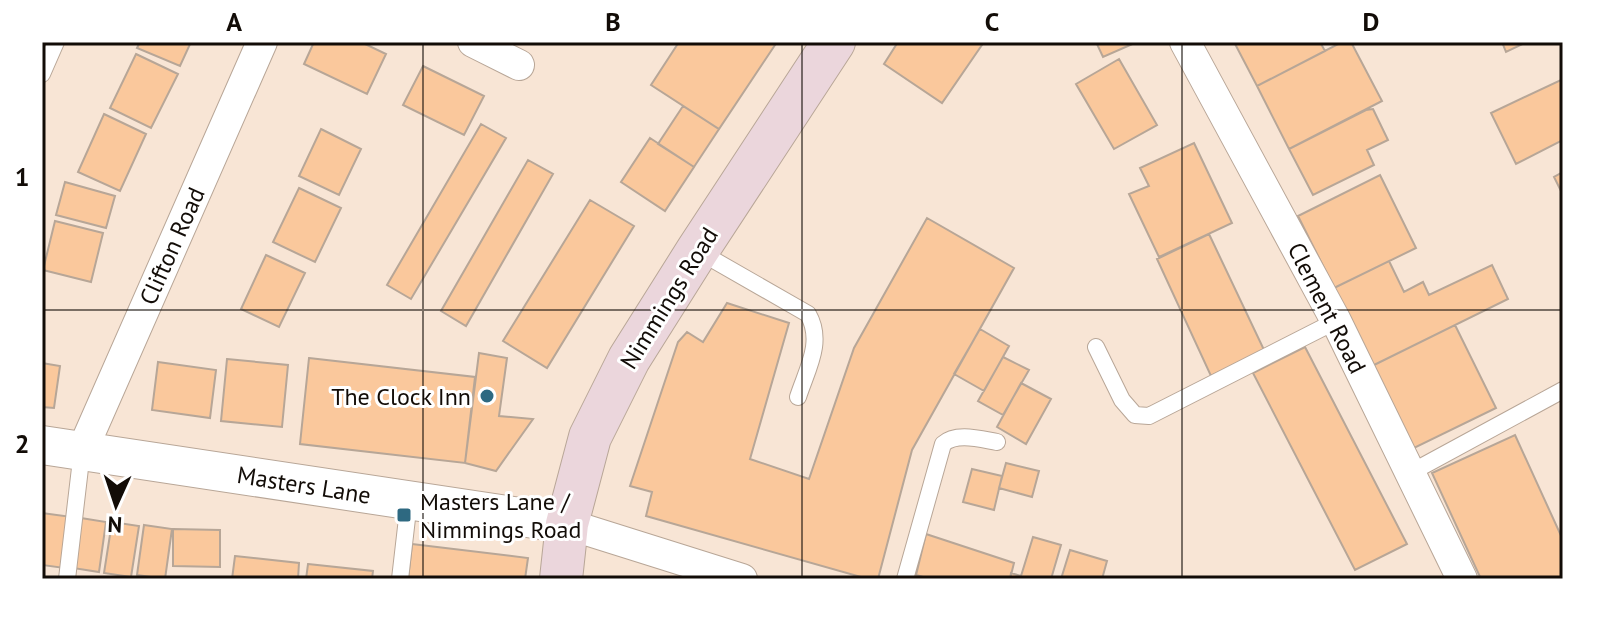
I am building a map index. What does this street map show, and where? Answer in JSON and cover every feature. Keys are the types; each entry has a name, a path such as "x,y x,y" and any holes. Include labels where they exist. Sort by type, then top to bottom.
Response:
{"main road":[{"name":"Nimmings Road","path":"561,579 567,524 590,437 629,359 834,42"}],"street":[{"name":"Clifton Road","path":"82,451 262,42"},
{"path":"473,42 519,65"},
{"name":"Clement Road","path":"1185,42 1336,321 1462,579"},
{"name":"Masters Lane","path":"42,445 567,524"},
{"path":"567,524 742,579"}],"lane":[{"path":"42,74 56,42"},
{"path":"697,251 808,314 815,326 817,341 798,397"},
{"path":"1096,347 1122,400 1135,415 1149,416 1336,321"},
{"path":"1410,473 1563,390"},
{"path":"905,579 943,444 959,438 997,442"},
{"path":"67,579 82,451"},
{"path":"400,579 409,501"}],"building":[{"path":"140,42 191,42 180,66 137,48"},
{"path":"314,42 361,42 386,54 367,94 304,64"},
{"path":"679,42 777,42 719,129 651,85"},
{"path":"898,42 984,42 942,103 884,64"},
{"path":"1096,42 1137,42 1103,57"},
{"path":"1234,42 1320,42 1325,51 1257,86"},
{"path":"1342,42 1351,42 1382,101 1289,149 1257,86"},
{"path":"1502,42 1527,42 1506,52"},
{"path":"136,54 178,74 151,128 110,108"},
{"path":"1119,59 1157,125 1114,149 1076,84"},
{"path":"423,66 484,96 464,135 403,105"},
{"path":"1563,79 1563,140 1516,164 1491,113"},
{"path":"683,106 719,129 694,167 658,144"},
{"path":"1373,109 1388,140 1367,150 1374,165 1313,195 1289,149"},
{"path":"104,114 146,134 120,191 78,172"},
{"path":"481,124 506,138 411,299 387,285"},
{"path":"321,129 361,149 339,195 299,176"},
{"path":"650,138 694,167 665,211 621,182"},
{"path":"1194,143 1232,223 1159,257 1129,194 1149,186 1140,168"},
{"path":"528,160 553,174 466,326 441,311"},
{"path":"1563,172 1563,195 1554,177"},
{"path":"1380,175 1416,248 1334,288 1298,216"},
{"path":"65,182 115,196 106,228 56,215"},
{"path":"299,188 341,208 315,262 273,242"},
{"path":"590,200 634,226 547,368 503,341"},
{"path":"927,218 1014,268 912,450 878,579 868,579 646,516 652,492 630,486 678,342 687,332 703,342 727,303 789,323 750,459 809,479 854,348"},
{"path":"55,221 103,233 91,282 43,270"},
{"path":"1209,234 1265,352 1211,376 1157,259"},
{"path":"266,255 305,273 279,327 241,309"},
{"path":"1389,261 1404,292 1423,282 1429,295 1492,265 1508,299 1372,366 1334,288"},
{"path":"1455,325 1496,408 1412,449 1372,366"},
{"path":"980,329 1009,346 984,391 954,374"},
{"path":"1305,347 1407,544 1355,570 1253,373"},
{"name":"The Clock Inn","path":"479,353 507,358 499,416 533,419 496,471 465,463"},
{"path":"1003,357 1029,370 1003,415 978,401"},
{"path":"309,358 475,377 465,463 300,444"},
{"path":"227,359 288,365 282,427 221,421"},
{"path":"158,362 216,370 210,418 152,410"},
{"path":"42,363 60,366 54,408 42,407"},
{"path":"1021,383 1051,399 1026,444 997,427"},
{"path":"1515,435 1563,540 1563,579 1481,579 1432,473"},
{"path":"1006,463 1039,471 1032,497 999,488"},
{"path":"972,469 1002,476 994,510 963,502"},
{"path":"42,513 72,517 64,568 42,565"},
{"path":"81,518 106,522 99,572 73,568"},
{"path":"112,522 139,526 131,577 104,573"},
{"path":"144,525 172,529 165,579 137,575"},
{"path":"173,529 220,530 220,567 173,566"},
{"path":"926,534 1014,563 1010,579 930,579 916,575"},
{"path":"1033,537 1061,545 1051,579 1010,579 1011,573 1021,576"},
{"path":"412,544 528,558 525,579 408,579"},
{"path":"1070,550 1107,561 1102,579 1061,579"},
{"path":"235,556 299,563 298,579 232,579"},
{"path":"308,564 373,571 372,579 306,579"}],"place":[{"name":"The Clock Inn","path":"487,396"},
{"name":"Masters Lane / Nimmings Road","path":"404,515"}]}
